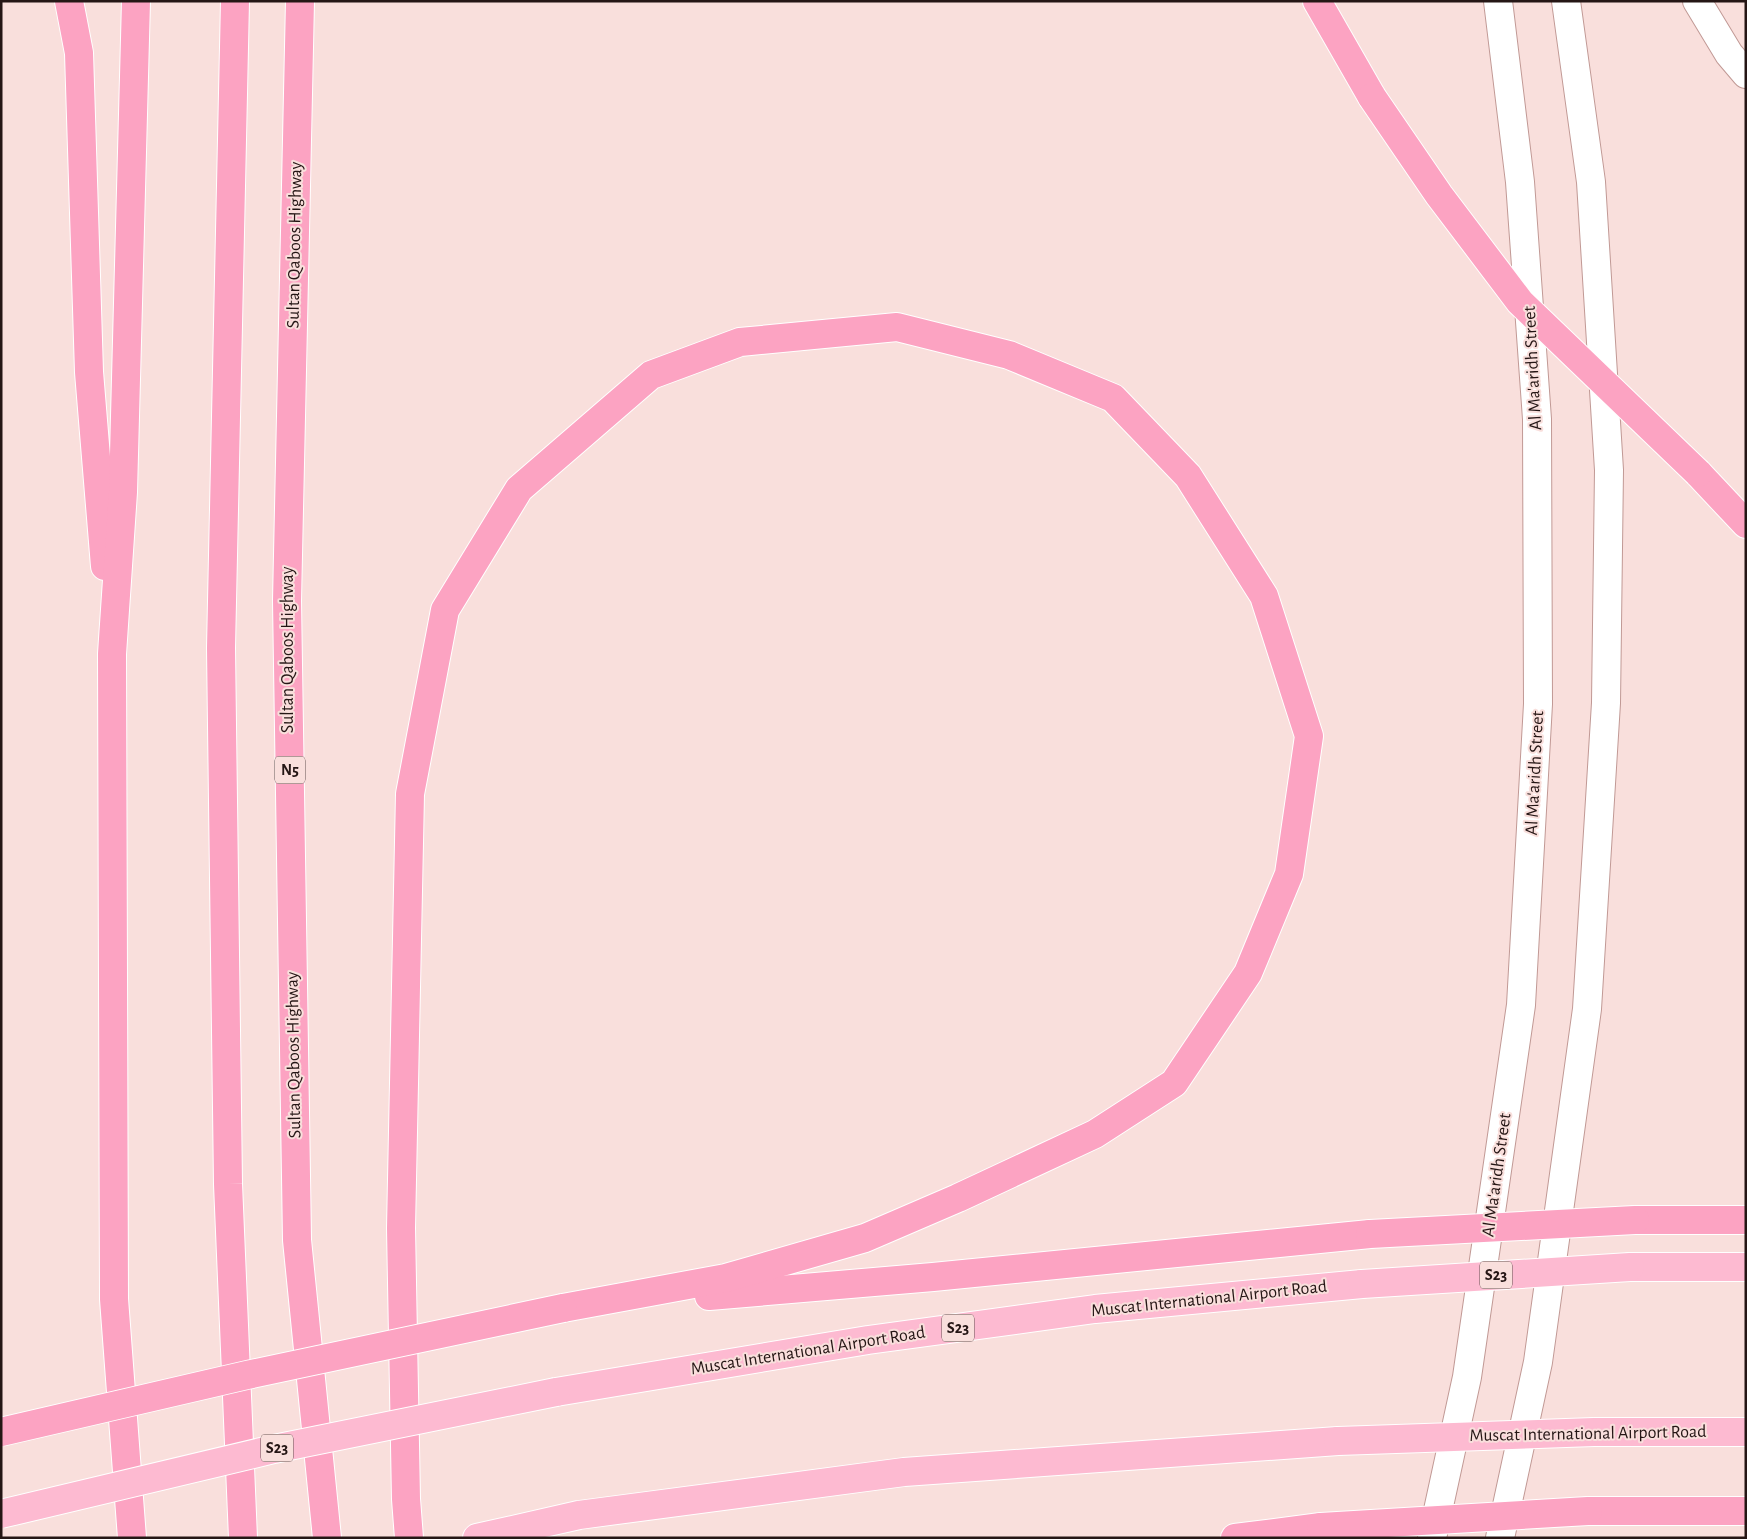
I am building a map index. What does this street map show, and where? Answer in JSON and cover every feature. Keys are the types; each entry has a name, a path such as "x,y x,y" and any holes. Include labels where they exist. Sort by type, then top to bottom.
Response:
{"highway":[{"path":"69,1 79,53 89,372 112,654"},
{"path":"132,1538 114,1299 112,654 123,492 136,1"},
{"path":"235,1 221,648 228,1184 243,1538"},
{"name":"Sultan Qaboos Highway","path":"300,1 287,601 297,1240 327,1538"},
{"path":"1317,1 1372,97 1439,195 1520,302 1698,473 1746,524"},
{"path":"1,1432 256,1373 563,1308 726,1278 865,1238 1095,1134 1174,1083 1248,973 1289,874 1309,736 1264,596 1188,476 1113,398 1009,355 897,326 740,342 651,375 519,490 514,498 445,610 410,794 401,1228 406,1499 409,1538"},
{"path":"1698,473 1746,507"},
{"path":"563,1308 933,1276 1370,1234 1635,1220 1746,1220"},
{"path":"1235,1538 1321,1527 1588,1512 1746,1511"}],"main road":[{"name":"Al Ma'aridh Street","path":"1432,1538 1467,1376 1522,1005 1538,704 1537,418 1520,182 1498,1"},
{"path":"1500,1538 1538,1362 1587,1009 1606,703 1609,470 1591,182 1566,1"},
{"path":"1697,1 1729,54 1746,74"},
{"name":"Muscat International Airport Road","path":"1,1514 274,1449 556,1392 878,1338 1095,1309 1362,1284 1630,1267 1746,1267"},
{"name":"Muscat International Airport Road","path":"477,1538 579,1515 904,1472 1338,1441 1594,1432 1746,1432"}]}
